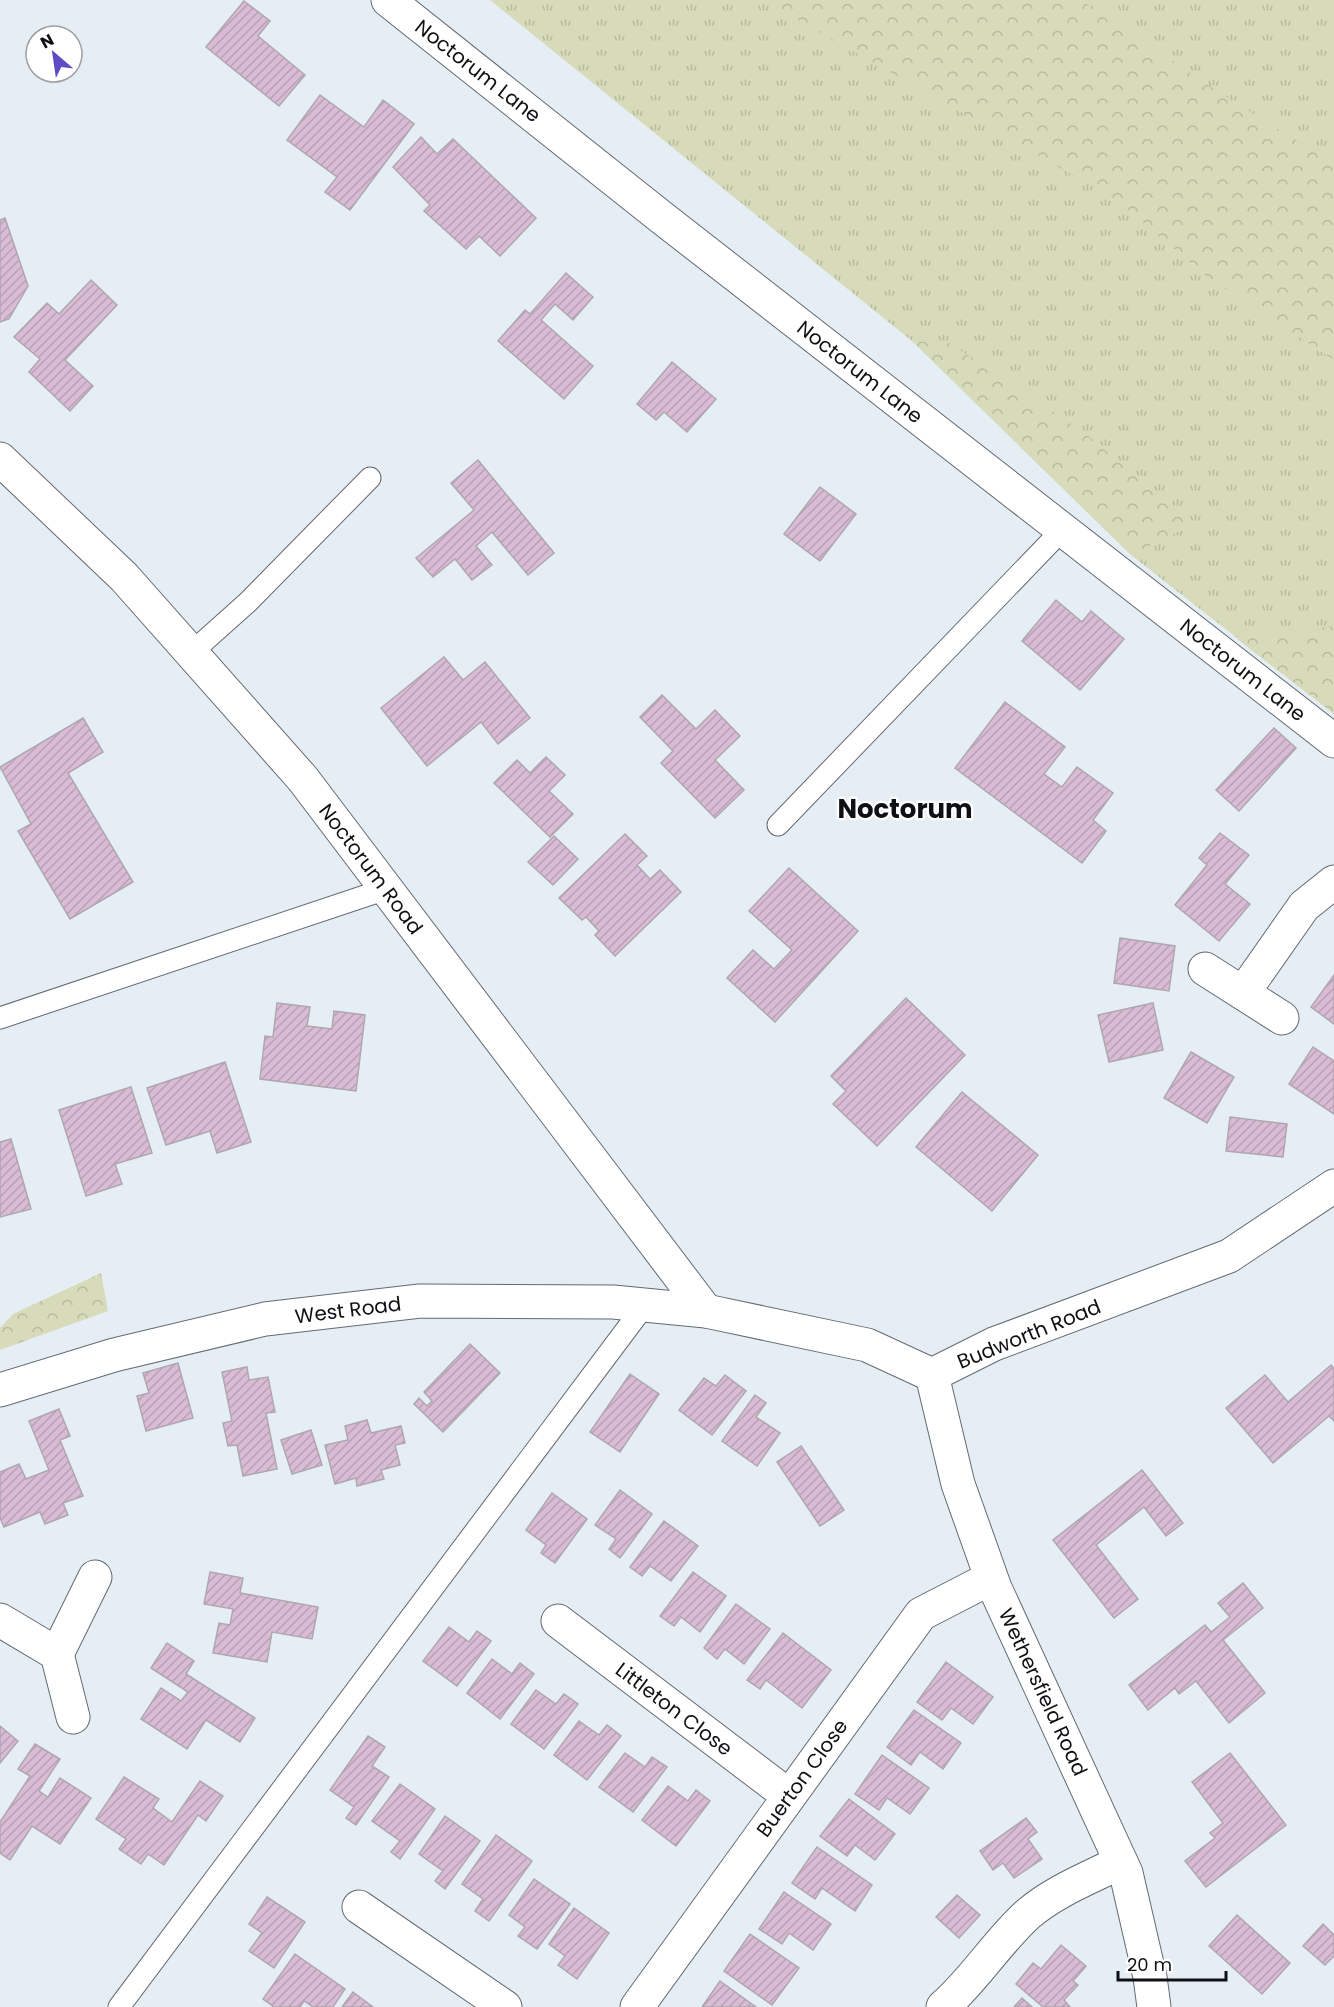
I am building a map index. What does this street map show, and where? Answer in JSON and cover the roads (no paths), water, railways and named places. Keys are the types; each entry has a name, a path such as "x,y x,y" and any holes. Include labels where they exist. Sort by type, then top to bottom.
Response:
{"street":[{"name":"Noctorum Lane","path":"388,0 1334,741"},
{"name":"Noctorum Road","path":"0,459 123,577 303,779 706,1311"},
{"path":"1243,993 1304,906 1334,882"},
{"path":"1205,969 1282,1018"},
{"name":"Budworth Road","path":"932,1375 994,1344 1229,1256 1334,1186"},
{"name":"West Road","path":"0,1390 114,1355 265,1319 420,1301 613,1302 706,1311"},
{"path":"706,1311 867,1345 932,1375"},
{"name":"Wethersfield Road","path":"932,1375 958,1484 991,1578 1121,1862 1150,1977 1151,2005"},
{"path":"73,1717 57,1654 95,1577"},
{"name":"Buerton Close","path":"638,2007 921,1614 991,1578"},
{"path":"0,1620 57,1654"},
{"name":"Littleton Close","path":"558,1621 789,1796"},
{"path":"943,2007 959,1993 1027,1915 1056,1894 1121,1862"},
{"path":"359,1907 505,2007"}],"lane":[{"path":"191,653 248,602 370,478"},
{"path":"778,825 1063,530"},
{"path":"0,1018 386,889"},
{"path":"119,2007 644,1305"}],"district":[{"name":"Noctorum","path":"905,809"}]}
